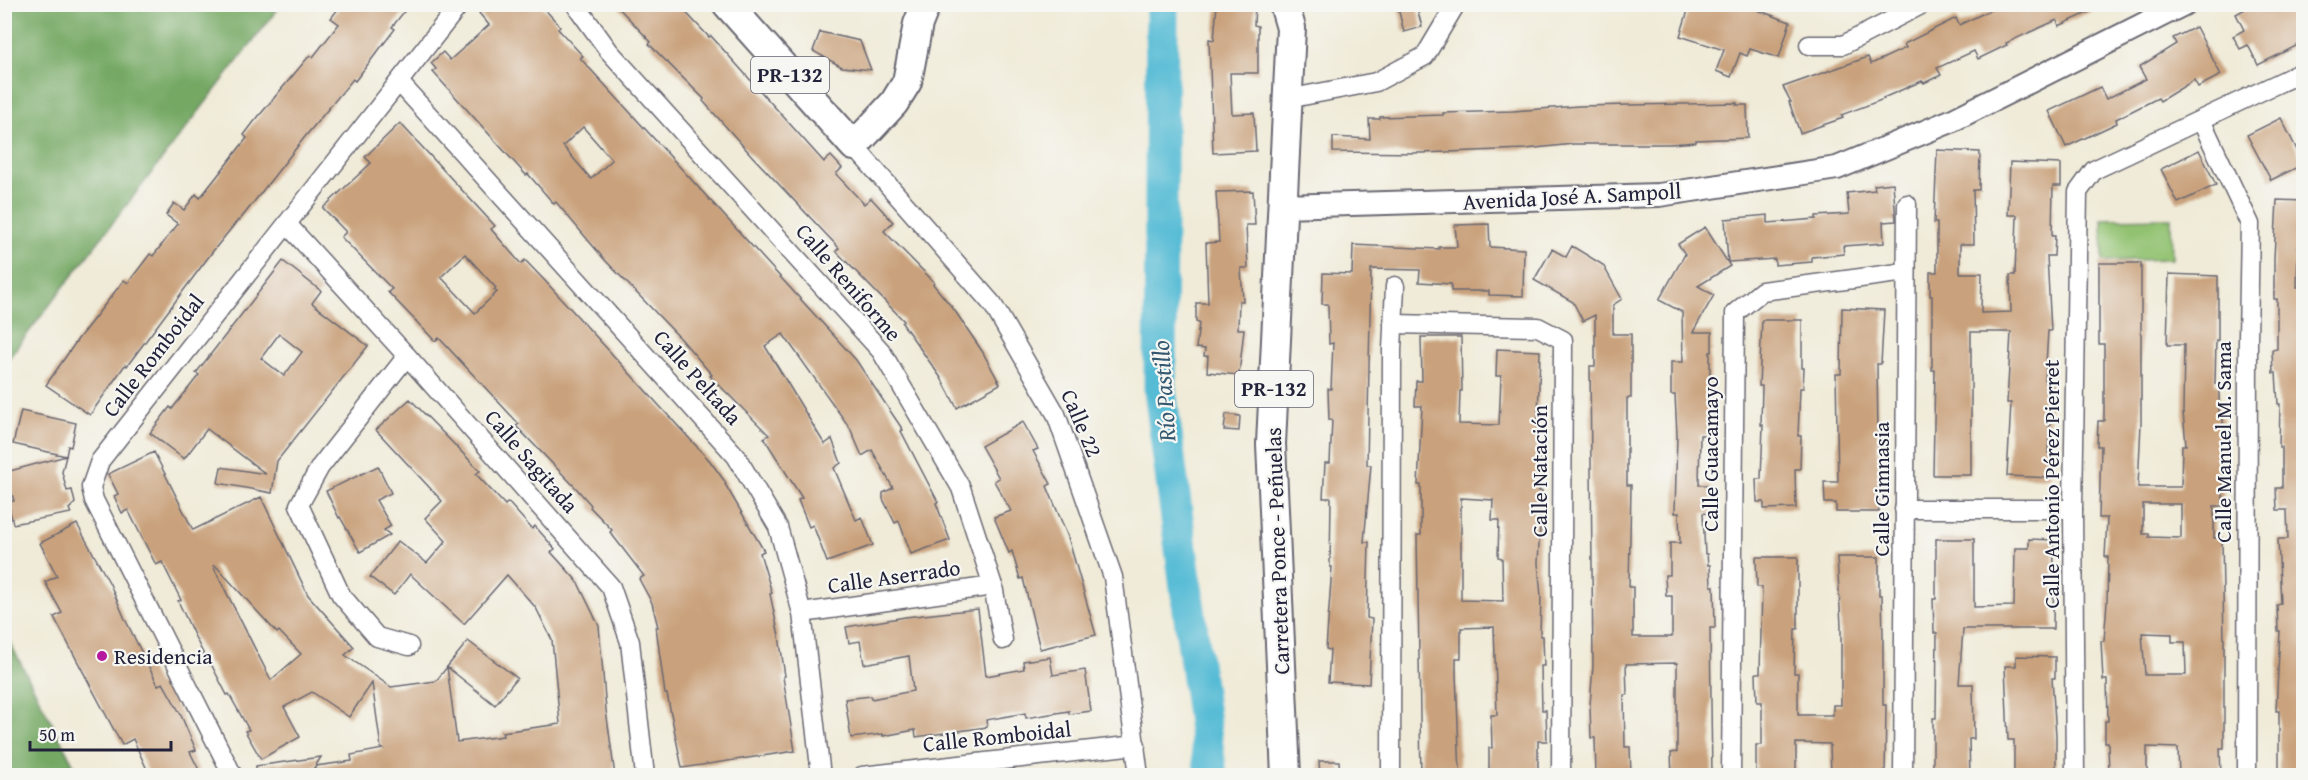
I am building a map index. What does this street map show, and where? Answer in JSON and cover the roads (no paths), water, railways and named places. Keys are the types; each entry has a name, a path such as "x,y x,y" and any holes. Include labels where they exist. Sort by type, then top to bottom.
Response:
{"main road":[{"name":"PR-132","path":"727,4 854,146"},
{"path":"854,146 894,104 907,82 918,24 926,4"},
{"name":"Carretera Ponce - Peñuelas","path":"1284,4 1291,28 1271,444 1286,776"}],"street":[{"name":"Calle Romboidal","path":"233,776 94,500 92,487 100,461 460,4"},
{"name":"Calle Reniforme","path":"575,4 609,51 880,351 961,488 993,586 1003,640"},
{"path":"1287,99 1376,81 1425,56 1456,4"},
{"path":"1809,45 1843,45 1923,4"},
{"name":"Avenida José A. Sampoll","path":"1282,206 1659,195 1837,168 1951,121 2184,4"},
{"path":"2201,120 2304,71"},
{"name":"Calle Peltada","path":"399,82 736,456 778,527 802,613 821,776"},
{"name":"Calle Antonio Pérez Pierret","path":"2075,776 2073,509 2078,192 2094,170 2201,120"},
{"name":"Calle Manuel M. Sama","path":"2201,120 2250,224 2247,776"},
{"name":"Calle 22","path":"854,146 993,305 1056,414 1113,577 1139,776"},
{"name":"Calle Gimnasia","path":"1903,776 1907,204"},
{"name":"Calle Sagitada","path":"287,224 611,587 630,642 645,776"},
{"name":"Calle Guacamayo","path":"1731,776 1734,313 1762,291 1906,272"},
{"path":"1391,776 1395,286"},
{"name":"Calle Natación","path":"1393,324 1538,327 1563,340 1561,776"},
{"path":"407,356 320,467 299,505 341,595 376,637 409,646"},
{"path":"1904,509 2073,509"},
{"name":"Calle Aserrado","path":"802,613 993,586"},
{"name":"Calle Romboidal","path":"862,776 1136,745"}],"waterway":[{"name":"Río Pastillo","path":"1162,4 1160,390 1211,776"}],"place":[{"name":"Residencia","path":"102,656"}]}
